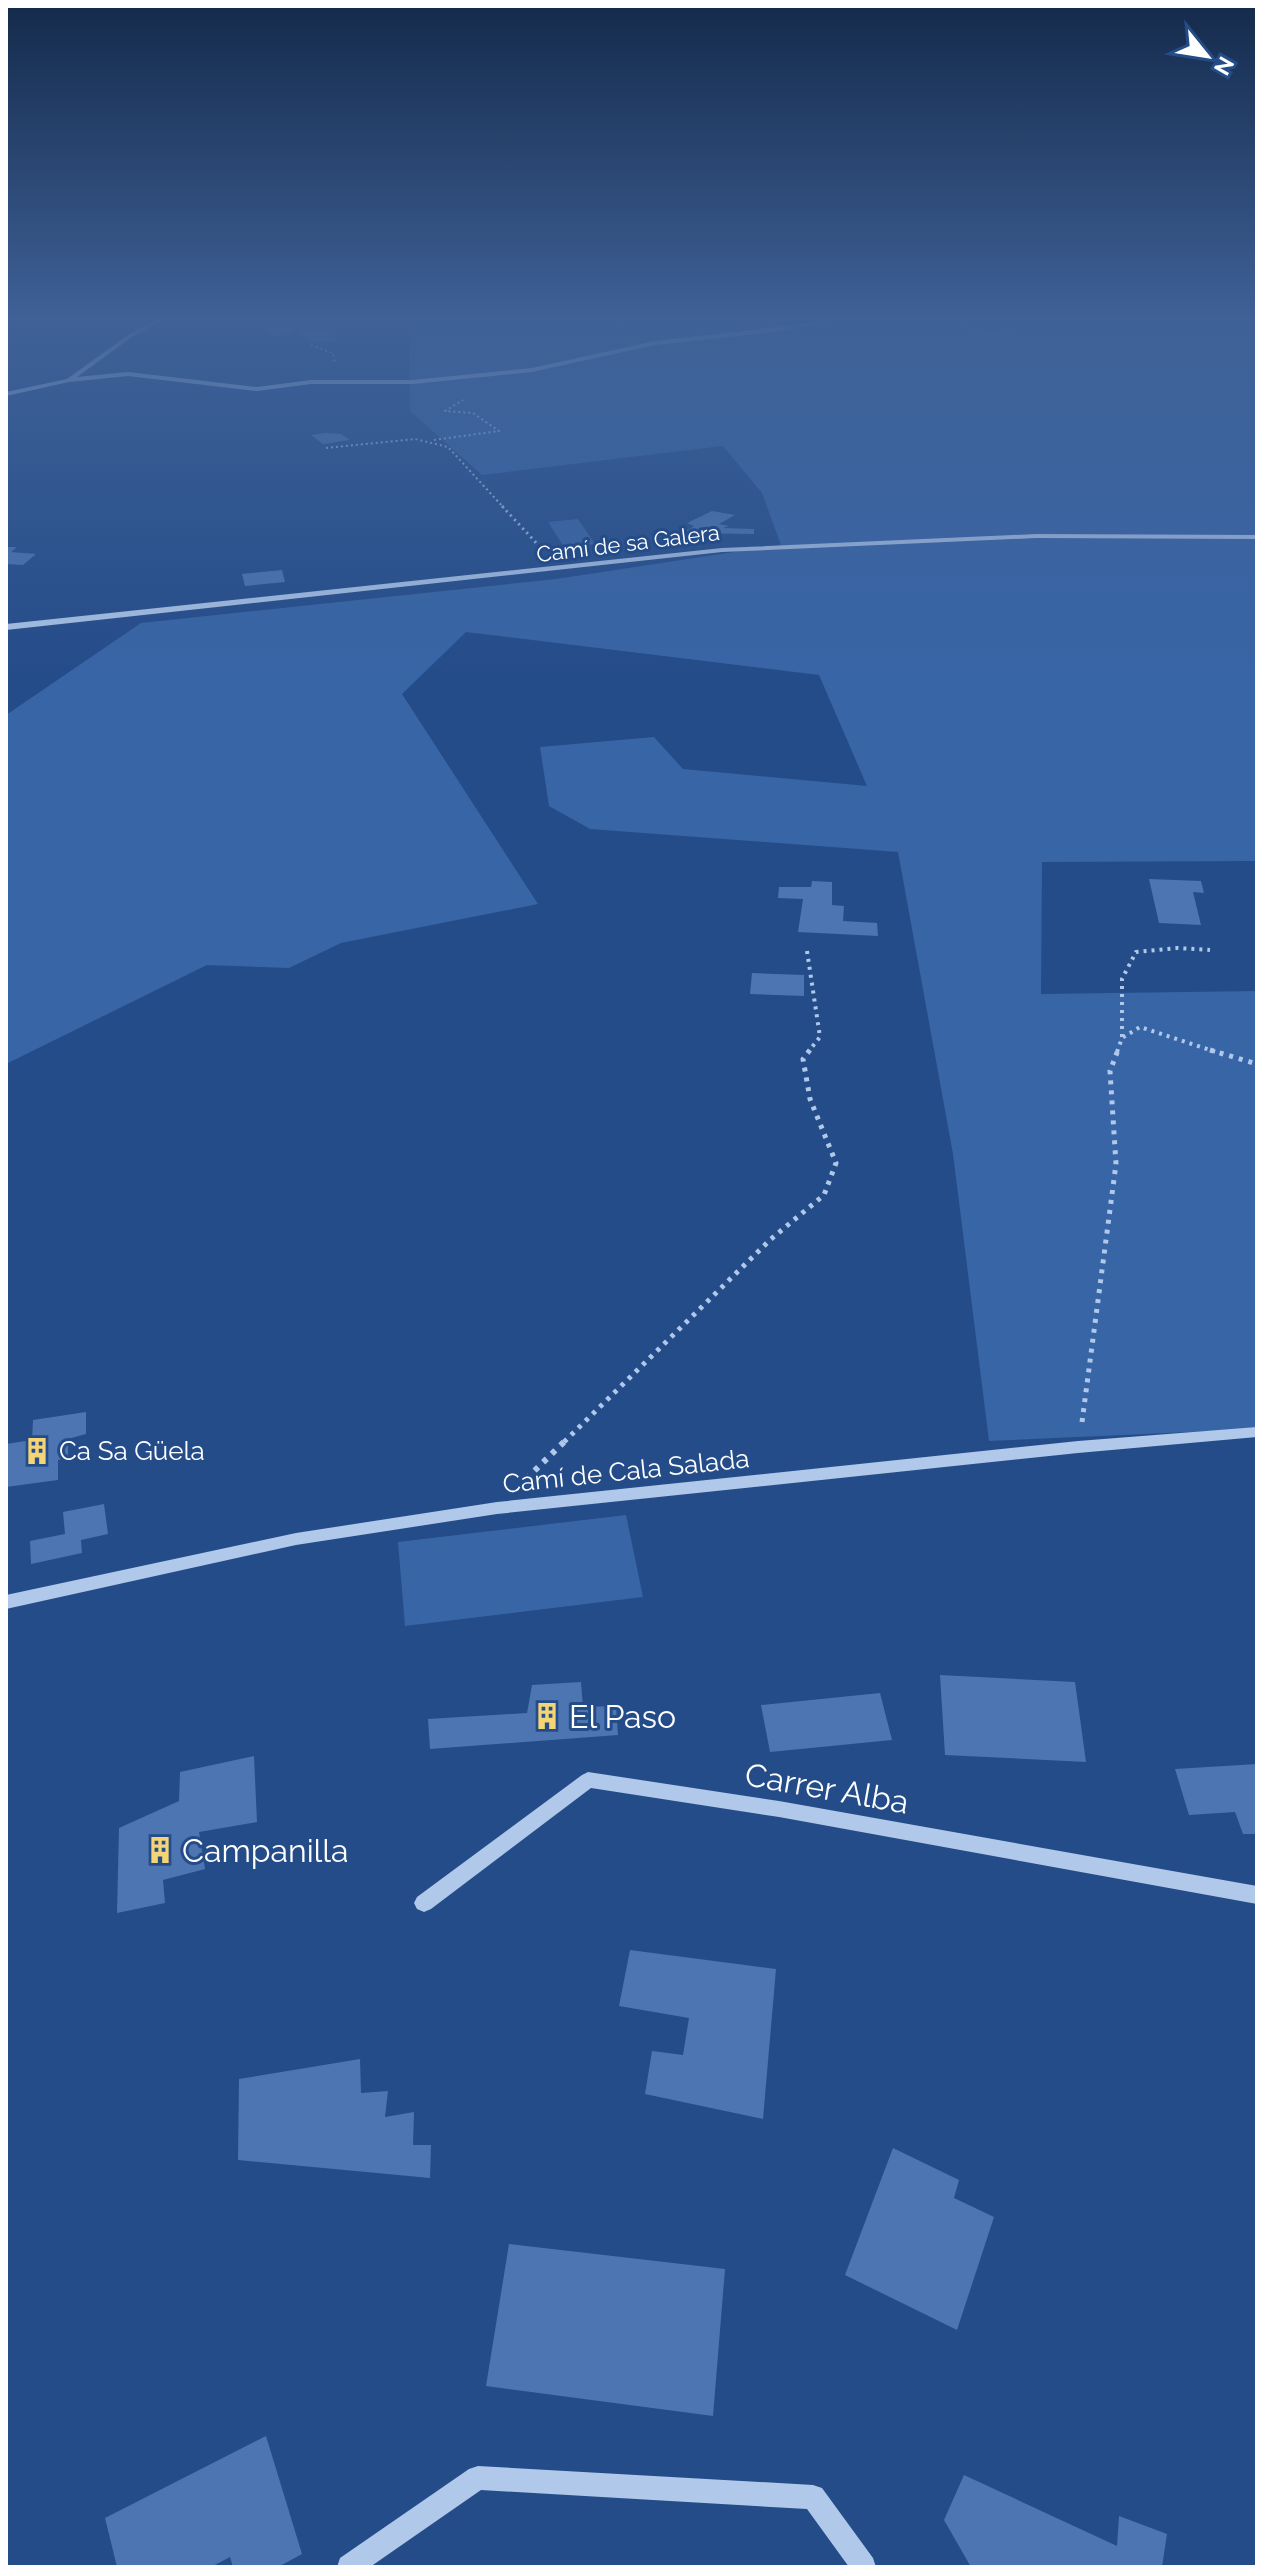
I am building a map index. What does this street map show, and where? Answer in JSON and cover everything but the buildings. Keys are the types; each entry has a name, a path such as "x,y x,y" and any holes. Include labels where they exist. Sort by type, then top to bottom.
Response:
{"street":[{"name":"Camí de sa Galera","path":"6,627 722,550 1036,536 1257,537"},
{"name":"Camí de Cala Salada","path":"6,1602 296,1539 497,1508 1078,1447 1257,1432"},
{"name":"Carrer Alba","path":"424,1903 588,1780 779,1809 1257,1895"},
{"path":"349,2567 478,2478 813,2497 864,2567"}],"path":[{"path":"326,448 435,439"},
{"path":"428,440 448,447 560,569"},
{"path":"1078,1447 1116,1164 1110,1071 1122,1038 1122,979 1136,952 1177,948 1210,950"},
{"path":"497,1508 771,1239 824,1195 836,1163 810,1099 803,1059 820,1037 807,951"},
{"path":"1122,1038 1140,1027 1171,1034 1231,1059 1257,1064"}],"shaded area":[{"path":"442,439 1257,439 1257,861 1042,862 1041,994 1257,991 1257,1429 989,1441 953,1154 898,852 590,829 549,806 540,747 654,737 683,769 867,786 819,675 466,632 402,694 538,904 341,943 289,968 207,965 6,1064 6,715 141,623 556,579 781,545 762,493 723,446 482,475"},
{"path":"578,519 595,544 564,547 548,522"},
{"path":"626,1515 643,1597 405,1626 398,1542"}],"place":[{"name":"Ca Sa Güela","path":"37,1451"},
{"name":"El Paso","path":"547,1716"},
{"name":"Campanilla","path":"160,1850"}]}
